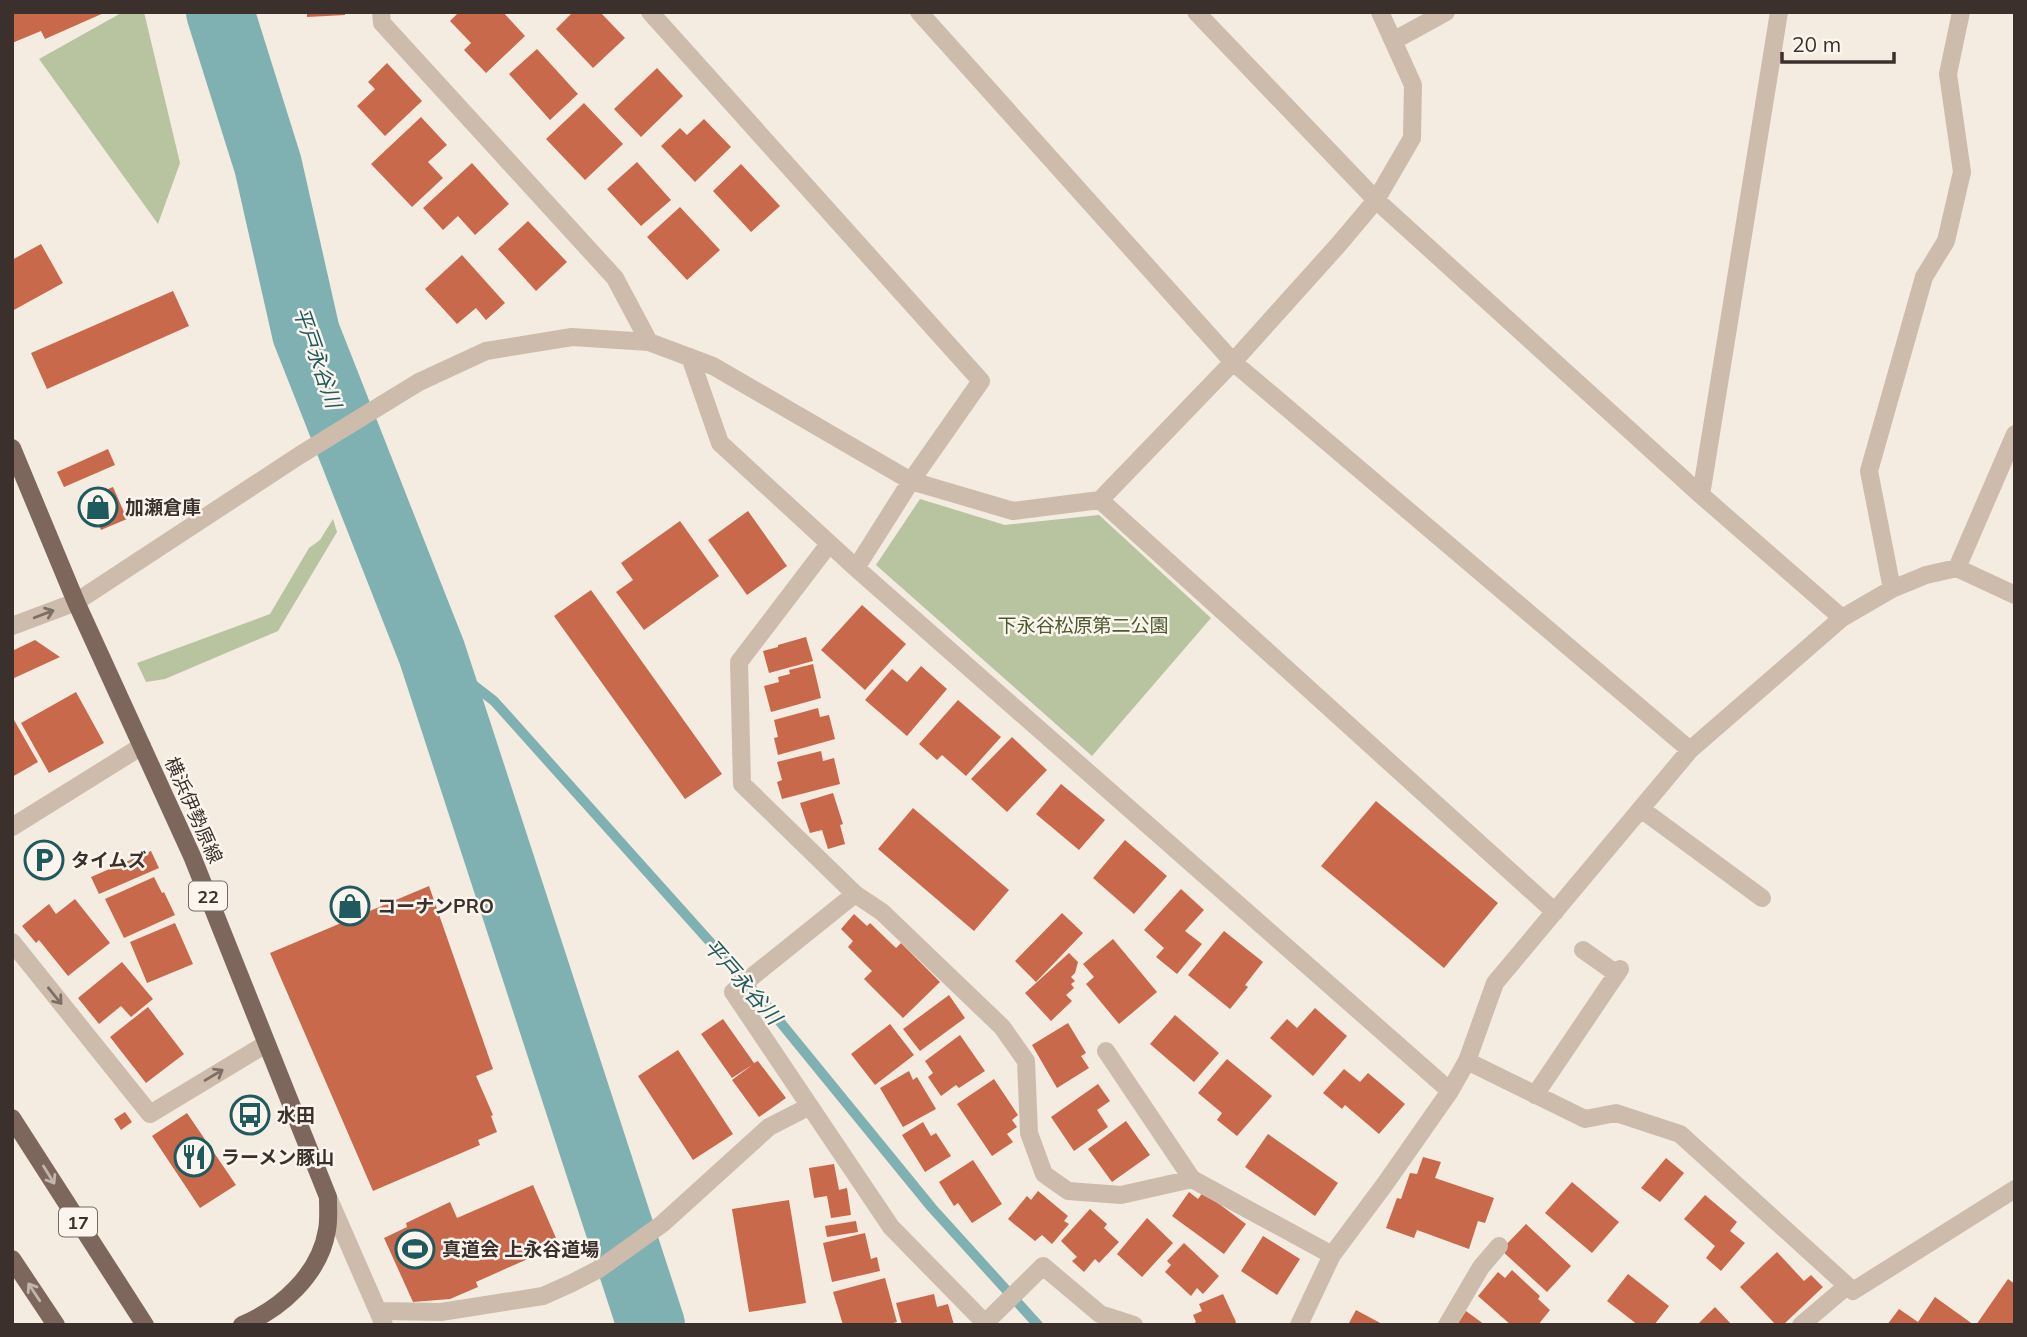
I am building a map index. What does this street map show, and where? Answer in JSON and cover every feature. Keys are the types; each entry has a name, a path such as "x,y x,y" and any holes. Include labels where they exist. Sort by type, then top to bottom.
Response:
{"main road":[{"name":"横浜伊勢原線","path":"12,447 76,602 192,856 328,1197 327,1230 320,1254 282,1303 242,1325"},
{"name":"17","path":"12,1118 145,1325"},
{"path":"12,1259 56,1325"}],"street":[{"path":"381,12 382,23 615,278 649,342"},
{"path":"650,12 981,381 911,481 856,568"},
{"path":"919,12 1233,362 1690,750"},
{"path":"1196,12 1376,200 1700,495 1842,618"},
{"path":"12,626 76,602 300,455 419,382 486,351 572,337 649,342 713,366 911,481 1013,510 1100,500 1233,362 1339,244 1376,200 1412,138 1413,85 1380,12"},
{"path":"1394,41 1446,12"},
{"path":"1700,495 1779,12"},
{"path":"1892,589 1869,471 1924,277 1946,241 1962,172 1948,74 1961,12"},
{"path":"690,357 720,443 856,568 1450,1091"},
{"path":"1957,568 2015,435"},
{"path":"1100,500 1552,923"},
{"path":"829,544 739,662 742,784 855,894 882,912 1002,1027 1026,1061 1029,1133 1044,1174 1068,1191 1121,1195 1192,1179"},
{"path":"1299,1325 1332,1255 1450,1091 1467,1061 1494,983 1552,923 1690,750 1842,618 1892,589 1926,575 1957,568 2015,594"},
{"path":"12,827 142,746"},
{"path":"1641,809 1762,898"},
{"path":"855,894 733,992 891,1227 986,1324 1043,1266 1100,1314 1134,1325"},
{"path":"12,942 149,1114 266,1044"},
{"path":"1535,1095 1619,972 1583,950"},
{"path":"1107,1051 1192,1179 1332,1255"},
{"path":"1467,1061 1585,1119 1616,1113 1680,1134 1853,1291 2015,1189"},
{"path":"328,1197 381,1318 442,1312 543,1296 599,1269 662,1224 769,1127 810,1106"},
{"path":"1447,1325 1481,1267 1499,1246"},
{"path":"1801,1325 1847,1286"}],"green space":[{"path":"123,12 144,12 180,163 158,224 39,59"},
{"name":"下永谷松原第二公園","path":"920,499 1005,525 1099,515 1211,618 1092,756 876,565"},
{"path":"333,519 337,532 278,631 165,679 146,682 137,663 270,614 309,548 320,540"}],"building":[{"path":"12,12 106,12 45,39 41,31 12,43"},
{"path":"307,12 345,12 345,15 307,17"},
{"path":"459,12 503,12 525,36 486,73 464,50 471,43 450,21"},
{"path":"573,12 600,12 625,38 593,68 556,29"},
{"path":"537,49 578,94 550,120 509,74"},
{"path":"387,63 422,101 385,136 357,106 375,89 368,82"},
{"path":"657,68 683,96 641,137 614,109"},
{"path":"584,103 623,144 585,180 546,139"},
{"path":"421,117 447,145 428,162 443,178 412,207 371,164"},
{"path":"704,119 731,147 695,182 661,146 680,128 687,135"},
{"path":"637,162 671,200 641,226 607,189"},
{"path":"472,163 509,204 475,235 458,216 443,230 423,208"},
{"path":"741,164 780,206 751,232 713,191"},
{"path":"680,207 720,250 687,280 647,237"},
{"path":"528,221 567,262 536,291 498,249"},
{"path":"41,244 63,283 12,311 12,260"},
{"path":"462,255 505,303 486,320 476,308 457,324 425,289"},
{"path":"173,291 189,326 47,389 31,353"},
{"path":"108,449 115,465 64,487 57,472"},
{"path":"113,487 127,519 101,530 87,498"},
{"path":"748,511 787,566 747,595 708,540"},
{"path":"680,521 719,576 644,630 616,592 633,580 621,563"},
{"path":"591,590 722,774 685,799 554,616"},
{"path":"862,605 906,644 865,690 821,650"},
{"path":"806,637 813,661 769,673 763,651"},
{"path":"35,640 60,657 12,679 12,651"},
{"path":"813,664 821,698 771,712 764,686 779,682 778,677 790,674 789,670"},
{"path":"921,666 947,689 907,736 865,700 892,669 907,682"},
{"path":"76,692 104,743 49,773 21,723"},
{"path":"958,700 1001,737 966,776 942,755 937,760 919,744"},
{"path":"818,708 820,717 829,715 835,739 778,755 774,720"},
{"path":"14,720 38,762 12,777 12,722"},
{"path":"1012,737 1047,770 1007,812 971,779"},
{"path":"821,751 823,761 834,758 840,784 782,799 777,782 782,780 777,762"},
{"path":"1061,784 1105,820 1079,850 1036,814"},
{"path":"833,793 843,824 840,825 845,844 828,849 822,830 810,833 800,803"},
{"path":"1376,801 1498,903 1444,968 1321,866"},
{"path":"913,808 1009,890 974,931 878,849"},
{"path":"1125,840 1167,876 1134,914 1093,878"},
{"path":"151,851 159,868 99,894 91,877"},
{"path":"154,877 175,915 124,938 105,899"},
{"path":"429,886 493,1069 476,1076 493,1115 491,1116 497,1132 478,1140 480,1145 373,1191 270,953"},
{"path":"1181,889 1204,910 1185,931 1202,944 1177,974 1156,957 1164,948 1144,930"},
{"path":"75,899 110,943 68,976 39,940 36,943 22,926 49,904 56,914"},
{"path":"1062,913 1083,933 1036,982 1015,961"},
{"path":"854,914 867,926 870,923 896,948 901,943 940,982 903,1018 864,979 872,971 848,947 853,941 841,929"},
{"path":"175,923 193,964 147,983 130,942"},
{"path":"1224,931 1263,962 1230,1009 1188,975"},
{"path":"1113,939 1157,992 1119,1024 1086,984 1094,977 1083,964"},
{"path":"1069,953 1078,962 1071,977 1075,981 1071,984 1074,988 1066,995 1072,1001 1051,1021 1025,993"},
{"path":"122,962 153,999 131,1017 121,1006 99,1024 78,998"},
{"path":"949,995 965,1018 920,1051 903,1029"},
{"path":"148,1007 184,1054 146,1083 110,1037"},
{"path":"1315,1008 1347,1036 1313,1076 1270,1038 1287,1019 1297,1028"},
{"path":"1175,1015 1219,1053 1194,1082 1150,1044"},
{"path":"723,1019 754,1063 758,1061 786,1098 759,1117 732,1080 752,1065 732,1078 701,1034"},
{"path":"1068,1023 1086,1053 1081,1056 1089,1068 1057,1088 1032,1045"},
{"path":"890,1024 914,1055 875,1085 851,1054"},
{"path":"960,1035 985,1071 959,1088 956,1085 941,1096 928,1077 933,1073 925,1061"},
{"path":"678,1050 733,1134 693,1160 638,1076"},
{"path":"1227,1059 1272,1096 1237,1136 1217,1120 1222,1113 1198,1093"},
{"path":"1344,1069 1360,1082 1368,1073 1405,1104 1379,1134 1345,1105 1342,1109 1323,1093"},
{"path":"909,1071 913,1080 917,1077 936,1109 903,1127 880,1088"},
{"path":"994,1079 1018,1115 1012,1120 1017,1127 1007,1134 1013,1142 992,1156 957,1104"},
{"path":"1098,1084 1110,1101 1097,1110 1108,1127 1074,1151 1051,1117"},
{"path":"125,1112 132,1122 121,1130 114,1119"},
{"path":"187,1113 236,1185 200,1208 152,1136"},
{"path":"1126,1121 1150,1155 1112,1182 1088,1149"},
{"path":"923,1122 931,1136 936,1133 951,1156 925,1172 902,1135"},
{"path":"1268,1134 1338,1183 1315,1216 1245,1167"},
{"path":"1423,1157 1441,1162 1435,1178 1494,1198 1485,1223 1478,1221 1469,1249 1417,1230 1414,1238 1386,1228 1397,1198 1401,1199 1410,1173 1417,1174"},
{"path":"1666,1158 1684,1173 1660,1202 1641,1188"},
{"path":"973,1160 1002,1204 972,1223 958,1203 954,1206 939,1182"},
{"path":"834,1164 839,1190 847,1188 851,1215 831,1218 827,1196 814,1198 809,1168"},
{"path":"1572,1182 1619,1222 1592,1253 1545,1213"},
{"path":"533,1185 559,1245 476,1282 478,1287 450,1299 413,1302 384,1238 407,1227 406,1223 450,1202 457,1218"},
{"path":"1038,1191 1068,1216 1064,1221 1069,1224 1052,1244 1042,1235 1035,1241 1008,1219 1027,1196 1031,1200"},
{"path":"1189,1192 1198,1199 1203,1192 1246,1224 1224,1254 1172,1216"},
{"path":"1705,1195 1737,1222 1730,1231 1745,1243 1721,1271 1706,1258 1715,1246 1684,1219"},
{"path":"789,1200 806,1303 749,1312 732,1209"},
{"path":"1090,1209 1107,1224 1104,1228 1119,1242 1099,1263 1095,1259 1084,1272 1072,1261 1077,1257 1061,1241"},
{"path":"1147,1218 1173,1243 1142,1277 1117,1254"},
{"path":"856,1221 858,1232 827,1237 825,1226"},
{"path":"1526,1224 1571,1266 1547,1292 1501,1250"},
{"path":"865,1233 871,1259 877,1257 880,1271 832,1282 823,1243"},
{"path":"1263,1236 1300,1259 1277,1295 1241,1271"},
{"path":"1184,1243 1219,1276 1203,1294 1197,1288 1191,1296 1165,1272 1171,1265 1167,1261"},
{"path":"1777,1252 1804,1281 1811,1275 1823,1287 1783,1325 1776,1325 1740,1287"},
{"path":"1512,1270 1540,1296 1538,1299 1550,1310 1538,1325 1511,1325 1478,1296 1498,1272 1505,1278"},
{"path":"1628,1274 1669,1306 1654,1325 1638,1325 1607,1301"},
{"path":"885,1278 897,1322 886,1325 843,1325 833,1292"},
{"path":"2008,1279 2015,1284 2015,1325 1976,1325"},
{"path":"934,1294 937,1307 948,1304 954,1325 902,1325 896,1303"},
{"path":"1223,1294 1236,1322 1234,1325 1191,1325 1196,1322 1193,1315 1202,1311 1199,1304"},
{"path":"1935,1297 1974,1325 1887,1325 1899,1309 1918,1322"},
{"path":"1715,1307 1732,1325 1697,1325"},
{"path":"1356,1310 1384,1325 1348,1325"},
{"path":"1466,1311 1485,1325 1457,1325"}],"waterway":[{"name":"平戸永谷川","path":"220,12 268,165 306,333 432,653 651,1325"},
{"name":"平戸永谷川","path":"432,653 494,701 763,1001 932,1208 1038,1325"}],"place":[{"name":"加瀬倉庫","path":"98,507"},
{"name":"タイムズ","path":"44,860"},
{"name":"コーナンPRO","path":"350,906"},
{"name":"水田","path":"250,1115"},
{"name":"ラーメン豚山","path":"194,1157"},
{"name":"真道会 上永谷道場","path":"415,1249"}]}
